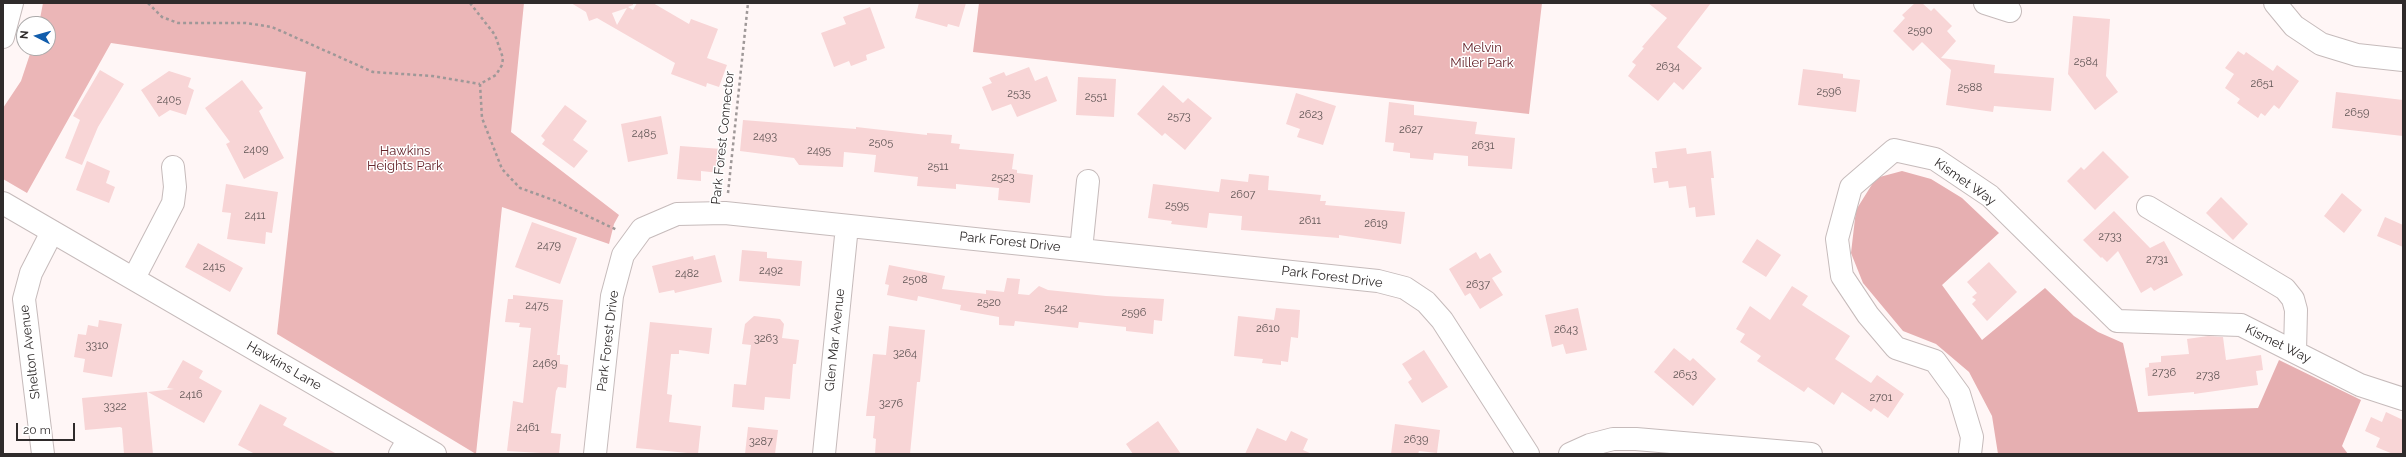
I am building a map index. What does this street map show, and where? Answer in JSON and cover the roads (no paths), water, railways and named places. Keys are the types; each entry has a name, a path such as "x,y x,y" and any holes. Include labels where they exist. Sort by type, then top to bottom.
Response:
{"street":[{"path":"3,37 12,3"},
{"path":"1985,3 2010,11"},
{"path":"2275,3 2294,26 2321,44 2356,55 2403,60"},
{"name":"Kismet Way","path":"1970,454 1972,437 1958,394 1935,361 1896,348 1868,315 1842,276 1837,238 1851,187 1894,150 1935,159 1990,196 2117,321 2241,325 2360,385 2403,399"},
{"path":"134,278 172,203 175,187 173,167"},
{"path":"1081,250 1088,181"},
{"name":"Hawkins Lane","path":"3,203 134,278 404,446 435,454"},
{"path":"2148,207 2285,289 2293,299 2296,310 2295,352"},
{"name":"Park Forest Drive","path":"596,454 612,296 623,255 642,229 677,214 726,213 1378,281 1405,288 1426,302 1442,320 1528,454"},
{"name":"Glen Mar Avenue","path":"824,454 847,226"},
{"name":"Shelton Avenue","path":"42,454 24,298 31,273 52,232"},
{"path":"1570,454 1590,445 1613,439 1636,439 1811,454"}],"park label":[{"name":"Melvin Miller Park","path":"1482,56"},
{"name":"Hawkins Heights Park","path":"405,158"}]}
